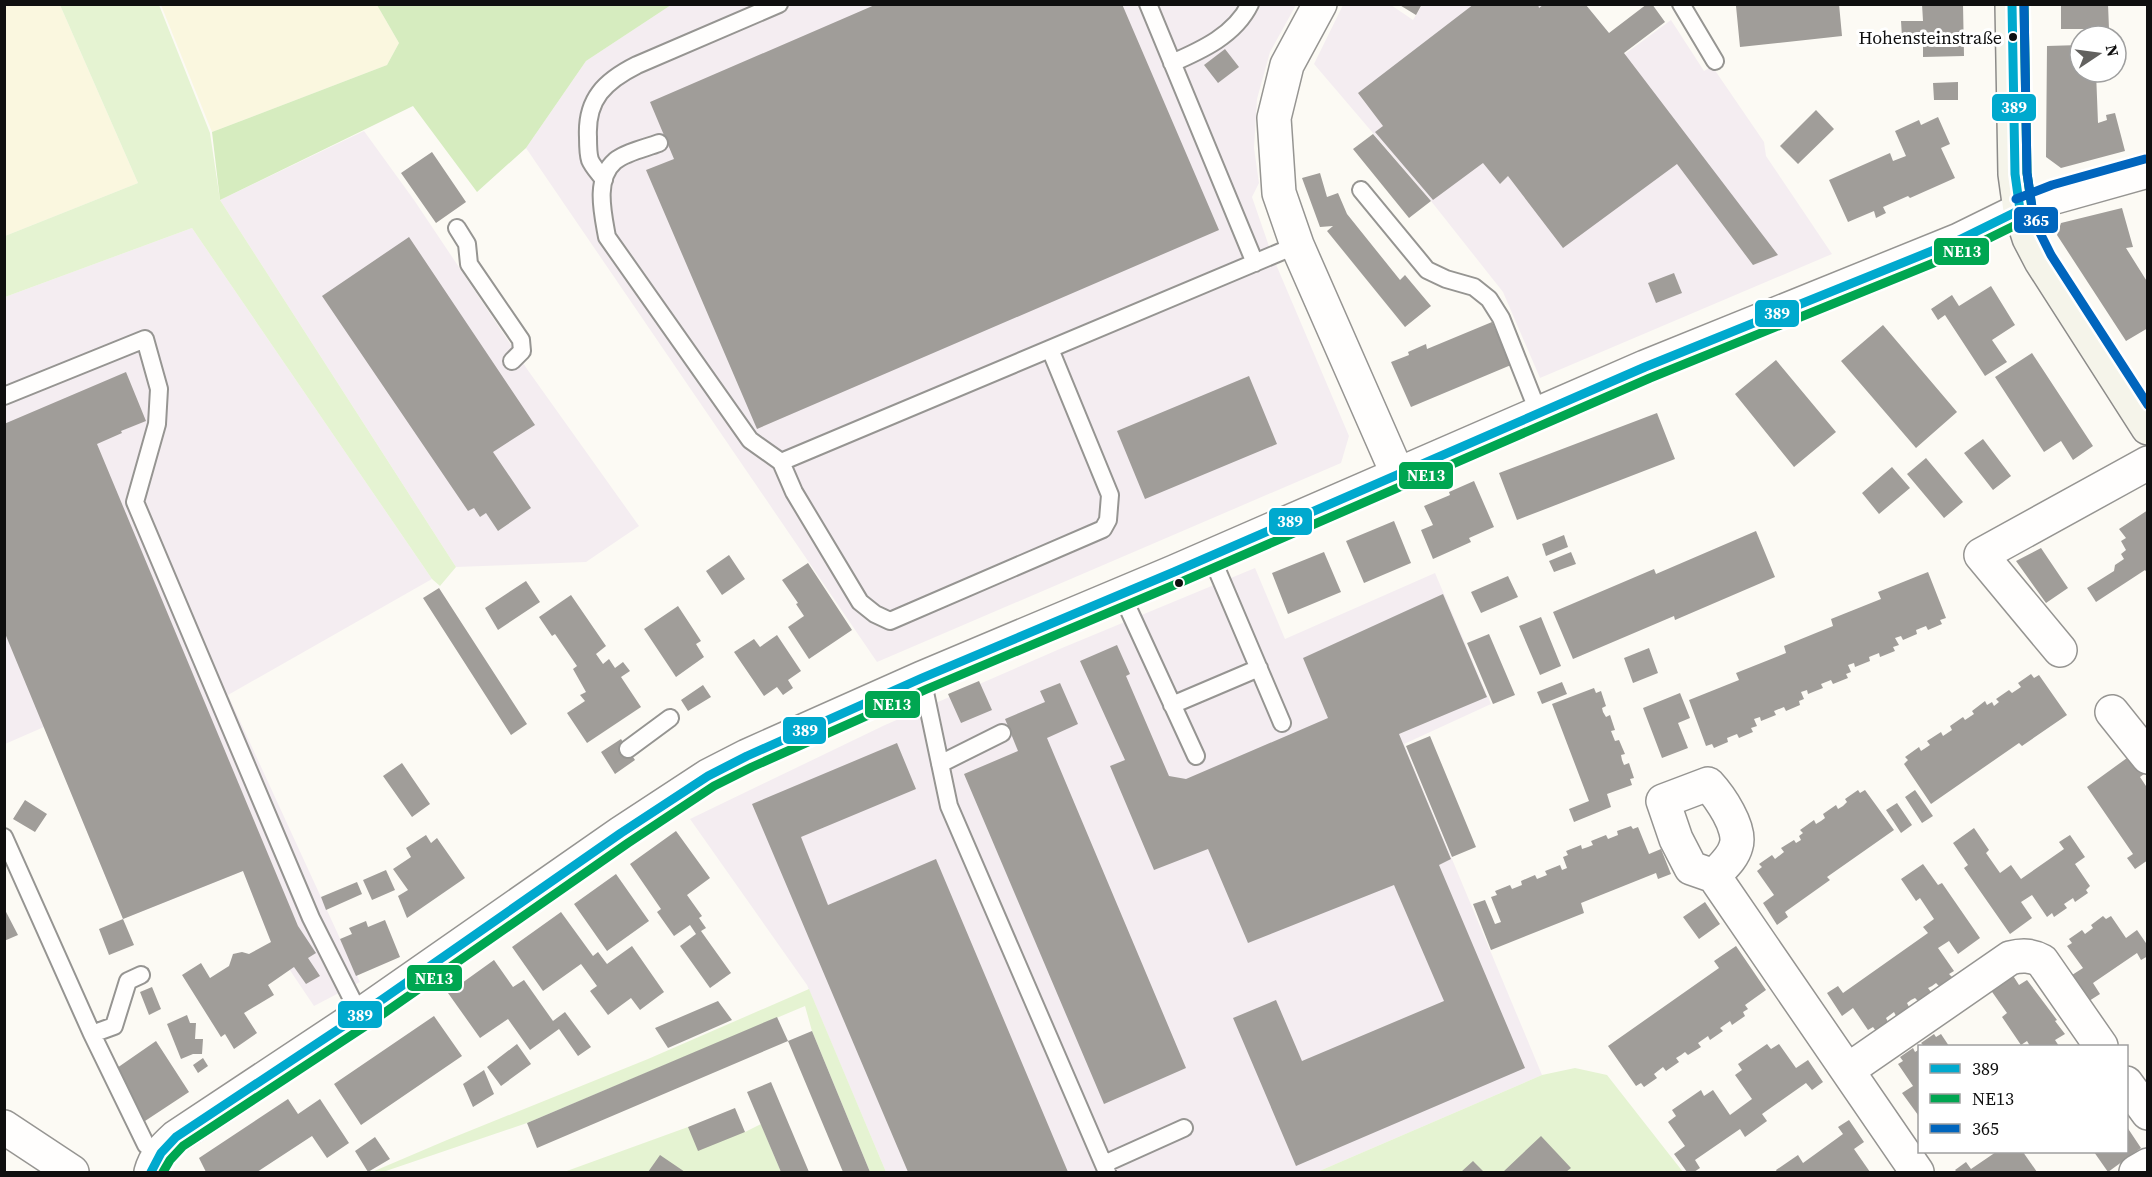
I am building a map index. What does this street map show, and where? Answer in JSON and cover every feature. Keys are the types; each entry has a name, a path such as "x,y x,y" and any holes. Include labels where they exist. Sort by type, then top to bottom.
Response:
{"street":[{"path":"1320,4 1287,65 1274,118 1278,193 1297,245 1398,475"},
{"path":"2012,4 2015,174 2020,210 2029,238 2041,261 2148,428"},
{"path":"155,1164 176,1137 360,1015 604,845 708,776 758,751 922,678 1211,556 1646,367 1959,240 2020,210 2055,197 2148,171"},
{"path":"2060,650 1981,555 2148,463"},
{"path":"2112,712 2148,758"},
{"path":"1714,876 1917,1173"},
{"path":"1848,1070 2010,958 2019,956 2034,957 2042,961 2100,1045"},
{"path":"2128,1084 2148,1113"},
{"path":"4,1127 72,1173"},
{"path":"2136,1173 2148,1165"}],"lane":[{"path":"604,180 590,160 587,122 591,105 604,87 619,74 779,4"},
{"path":"1148,4 1255,262"},
{"path":"1172,63 1212,44 1231,29 1250,4"},
{"path":"1681,4 1715,61"},
{"path":"659,143 617,159 608,168 601,204 607,237 750,440 781,462 794,492 860,602 875,614 890,621 1103,529 1108,520 1110,495 1050,349"},
{"path":"1361,190 1427,270 1446,279 1474,287 1489,299 1501,318 1539,414"},
{"path":"457,228 466,244 470,264 521,340 522,351 512,361"},
{"path":"781,462 1297,245"},
{"path":"4,396 146,339 159,389 157,424 135,502 311,918 360,1015"},
{"path":"1211,556 1282,723"},
{"path":"1121,593 1196,756"},
{"path":"1172,705 1259,668"},
{"path":"922,678 949,806 1105,1168 1184,1128"},
{"path":"628,749 670,718"},
{"path":"940,764 1002,733"},
{"path":"4,837 92,1034 155,1164"},
{"path":"92,1034 114,1026 128,981 141,975"}],"shaded area":[{"path":"5,5 60,5 138,183 5,236"},
{"path":"161,5 377,5 399,43 387,65 212,132"},
{"path":"671,5 1296,5 1270,52 1257,99 1254,148 1259,183 1252,197 1272,255 1349,436 1341,463 877,662 526,148 586,61"},
{"path":"1343,5 1391,5 1413,20 1422,5 1551,5 1602,71 1671,20 1704,71 1712,66 1764,142 1766,156 1832,254 1540,378 1503,292 1431,201 1314,64"},
{"path":"364,131 414,200 527,369 639,526 586,562 456,567 220,200"},
{"path":"192,228 432,579 228,695 360,982 314,1006 271,942 243,871 123,919 44,727 5,744 5,297"},
{"path":"1255,568 1285,639 1435,573 1491,704 1404,744 1542,1075 1317,1172 886,1172 807,985 690,819 885,725"}],"green space":[{"path":"60,5 159,5 210,133 220,200 456,567 440,586 432,579 192,228 5,297 5,236 138,183"},
{"path":"377,5 671,5 586,61 526,148 477,192 413,106 220,200 212,132 387,65 399,43"},
{"path":"809,989 886,1172 870,1172 812,1031 805,1006 527,1123 383,1172 372,1172 648,1059"},
{"path":"1575,1068 1607,1075 1683,1172 1317,1172 1542,1075"},
{"path":"761,1124 781,1172 564,1172 688,1127 745,1132"}],"building":[{"path":"877,4 1122,4 1219,230 757,429 646,170 674,159 650,102"},
{"path":"1398,4 1422,4 1416,15"},
{"path":"1474,4 1538,4 1539,8 1543,5 1586,5 1609,33 1647,4 1652,4 1665,22 1624,53 1778,255 1753,265 1677,164 1563,248 1508,176 1500,184 1483,163 1433,200 1375,132 1383,126 1358,93"},
{"path":"1839,4 1842,36 1740,47 1736,6"},
{"path":"1922,4 1963,4 1964,56 1923,57 1923,37 1902,37 1901,21 1923,21"},
{"path":"2061,4 2108,4 2109,24 2068,24 2068,29 2061,29"},
{"path":"2068,45 2068,84 2096,84 2098,123 2107,120 2106,115 2115,113 2125,151 2061,168 2046,157 2047,46"},
{"path":"1225,49 1239,67 1218,83 1204,65"},
{"path":"1958,82 1958,100 1934,100 1933,83"},
{"path":"1816,110 1834,129 1798,164 1780,146"},
{"path":"1938,117 1950,144 1941,148 1955,178 1883,207 1886,213 1876,218 1874,211 1848,222 1829,180 1890,153 1893,161 1906,156 1895,131 1919,120 1921,125"},
{"path":"1373,134 1431,201 1409,218 1353,149"},
{"path":"432,152 466,202 436,223 401,173"},
{"path":"1320,173 1327,197 1338,193 1347,214 1400,280 1405,275 1431,306 1405,327 1327,231 1333,226 1320,227 1302,178"},
{"path":"2122,208 2133,247 2126,248 2148,283 2148,328 2126,341 2057,235 2061,223"},
{"path":"409,237 535,425 493,452 531,508 498,531 486,513 480,517 474,508 468,511 322,296"},
{"path":"1674,273 1682,293 1656,303 1648,283"},
{"path":"1991,286 2015,325 1992,340 2007,362 1985,376 1945,315 1938,320 1931,309 1952,295 1959,306"},
{"path":"1492,322 1511,365 1411,407 1391,362 1409,355 1408,352 1426,344 1427,349"},
{"path":"1883,325 1957,412 1916,448 1841,361"},
{"path":"2032,353 2093,446 2073,460 2061,441 2044,452 1995,377"},
{"path":"1776,360 1836,432 1794,467 1735,394"},
{"path":"126,372 146,421 97,444 298,926 316,953 308,958 320,976 306,984 294,967 268,985 274,995 244,1013 257,1033 234,1049 225,1034 221,1037 182,975 201,963 210,978 229,966 233,954 242,952 249,954 271,942 243,871 123,919 4,631 4,424"},
{"path":"1249,376 1277,444 1145,499 1117,431"},
{"path":"1657,413 1675,459 1517,520 1499,473"},
{"path":"1983,439 2011,476 1993,490 1964,453"},
{"path":"1926,458 1963,502 1944,518 1907,474"},
{"path":"1892,467 1910,488 1879,514 1862,493"},
{"path":"1474,481 1494,527 1469,538 1471,542 1433,559 1421,530 1433,525 1424,506"},
{"path":"2148,510 2148,574 2145,570 2096,602 2087,588 2114,571 2115,565 2124,559 2121,554 2126,550 2121,541 2126,538 2119,529"},
{"path":"1394,521 1411,563 1364,583 1346,541"},
{"path":"1756,531 1775,577 1675,620 1674,616 1573,659 1553,612 1654,569 1656,574"},
{"path":"1564,535 1568,547 1546,556 1542,544"},
{"path":"2041,548 2068,588 2046,603 2016,561"},
{"path":"1324,552 1341,592 1288,614 1272,573"},
{"path":"1571,552 1576,564 1554,572 1549,561"},
{"path":"729,555 745,579 722,595 706,571"},
{"path":"808,563 852,630 809,659 788,627 804,616 782,580"},
{"path":"1928,572 1946,618 1940,620 1942,624 1928,630 1926,626 1916,630 1917,634 1903,640 1901,636 1895,638 1899,645 1893,647 1895,651 1880,657 1879,653 1869,657 1870,661 1855,667 1854,663 1848,665 1851,672 1846,674 1848,678 1833,684 1831,680 1821,684 1823,688 1808,694 1807,690 1801,692 1804,699 1799,701 1800,705 1786,711 1784,707 1774,711 1776,715 1761,721 1760,717 1754,719 1757,726 1751,728 1753,732 1739,738 1737,734 1727,738 1728,742 1714,748 1712,744 1706,746 1689,700 1739,680 1736,673 1786,653 1784,646 1833,626 1831,619 1881,599 1878,592"},
{"path":"1508,576 1518,597 1481,613 1471,592"},
{"path":"526,581 540,602 498,630 485,608"},
{"path":"439,588 527,724 511,735 423,598"},
{"path":"1443,594 1487,697 1399,734 1451,859 1439,865 1525,1068 1296,1166 1233,1018 1276,1000 1302,1061 1444,1001 1394,885 1248,943 1208,849 1154,870 1110,766 1125,760 1080,661 1117,645 1130,674 1126,676 1169,776 1186,779 1328,718 1303,658"},
{"path":"571,595 606,646 596,654 603,664 609,659 615,668 623,662 630,671 621,677 641,707 587,743 567,713 585,701 580,695 586,692 573,669 577,666 555,634 552,636 539,617"},
{"path":"678,606 701,641 696,644 704,657 676,677 644,629"},
{"path":"1541,617 1561,666 1540,675 1519,626"},
{"path":"1489,634 1515,695 1493,704 1467,643"},
{"path":"777,635 801,671 788,680 793,688 783,695 777,687 764,696 734,652 754,639 760,647"},
{"path":"1649,648 1658,673 1633,683 1624,658"},
{"path":"2031,674 2034,678 2039,675 2067,715 2022,746 2019,743 1931,804 1904,764 1908,760 1905,757 1919,747 1921,751 1930,745 1927,741 1941,732 1943,736 1952,730 1950,726 1963,717 1965,720 1974,714 1972,711 1985,701 1987,705 1992,702 1994,706 1999,702 1996,699 2009,690 2012,693 2021,687 2018,683"},
{"path":"979,681 992,710 961,723 948,694"},
{"path":"1562,682 1567,694 1542,704 1537,692"},
{"path":"1060,683 1078,724 1047,738 1186,1068 1104,1104 964,774 1018,751 1005,719 1045,702 1040,691"},
{"path":"703,685 711,697 688,711 681,700"},
{"path":"1594,688 1596,693 1601,691 1606,706 1602,708 1603,712 1606,717 1610,715 1615,730 1611,731 1615,741 1619,740 1625,754 1621,755 1622,760 1624,765 1629,763 1634,778 1630,779 1632,785 1607,794 1611,807 1574,822 1569,809 1589,801 1552,704"},
{"path":"1680,693 1690,718 1678,723 1688,748 1662,758 1643,708"},
{"path":"1430,736 1476,847 1452,857 1406,746"},
{"path":"621,739 635,760 615,774 601,752"},
{"path":"897,743 916,789 801,837 828,905 936,859 1068,1172 908,1172 752,804"},
{"path":"2127,758 2131,763 2135,761 2144,774 2140,777 2146,786 2148,785 2148,860 2135,869 2127,858 2133,854 2087,787"},
{"path":"402,763 430,804 412,817 383,776"},
{"path":"1858,790 1860,793 1865,790 1894,830 1827,877 1830,880 1785,912 1788,917 1777,925 1763,903 1774,895 1757,871 1762,867 1759,864 1772,855 1775,859 1784,852 1781,848 1794,840 1796,843 1801,840 1799,836 1803,833 1800,830 1814,820 1816,824 1821,821 1825,818 1823,814 1836,805 1838,809 1843,806 1847,802 1845,799"},
{"path":"1915,790 1933,816 1922,823 1905,797"},
{"path":"25,800 47,814 35,832 13,819"},
{"path":"1897,803 1912,825 1901,833 1886,810"},
{"path":"1631,826 1633,829 1638,827 1649,854 1661,849 1671,874 1658,879 1656,873 1581,903 1584,913 1491,950 1473,904 1485,900 1495,924 1501,922 1491,897 1497,895 1495,891 1510,885 1512,889 1522,885 1521,881 1535,875 1537,879 1547,875 1545,871 1560,865 1562,870 1567,868 1563,857 1568,855 1566,851 1581,845 1582,849 1588,847 1593,845 1591,841 1606,835 1608,839 1618,835 1617,831"},
{"path":"1974,828 1989,850 1986,853 2000,873 2011,865 2021,879 2064,849 2059,842 2070,835 2085,857 2075,864 2090,886 2086,890 2088,893 2075,902 2073,898 2064,904 2067,908 2054,917 2052,913 2047,917 2032,895 2021,902 2032,918 2010,934 1964,868 1968,865 1953,843"},
{"path":"676,831 710,878 687,895 702,916 699,918 706,928 701,931 731,973 710,988 680,946 696,934 690,925 674,936 657,912 661,909 630,864"},
{"path":"426,835 431,843 437,838 465,878 407,918 398,896 408,890 393,869 411,857 406,848"},
{"path":"1923,864 1938,885 1942,883 1980,938 1958,954 1949,941 1938,948 1954,971 1949,974 1952,977 1939,986 1936,983 1928,988 1931,992 1918,1001 1915,998 1911,1000 1907,1003 1909,1007 1896,1016 1894,1012 1886,1018 1888,1022 1876,1031 1873,1027 1868,1030 1853,1008 1842,1016 1827,993 1838,986 1843,993 1928,933 1923,927 1934,919 1920,898 1916,901 1901,879"},
{"path":"386,870 395,890 372,900 363,880"},
{"path":"616,874 649,921 607,951 574,904"},
{"path":"357,882 362,894 326,910 321,897"},
{"path":"1705,902 1720,924 1699,939 1683,917"},
{"path":"4,908 18,935 4,941"},
{"path":"561,912 593,956 598,952 607,964 632,946 664,992 640,1010 631,998 608,1015 590,991 597,986 581,964 543,991 512,947"},
{"path":"2103,916 2106,919 2111,916 2126,938 2137,930 2148,946 2148,956 2141,960 2137,953 2093,983 2100,994 2089,1001 2072,975 2083,968 2067,946 2072,943 2069,939 2082,930 2085,934 2093,928 2091,925"},
{"path":"123,919 134,945 109,955 99,929"},
{"path":"385,920 400,957 356,976 340,939 352,934 349,928 366,921 368,927"},
{"path":"1736,946 1766,990 1745,1005 1748,1009 1743,1012 1745,1016 1732,1025 1730,1021 1720,1028 1723,1031 1710,1040 1708,1036 1698,1043 1701,1047 1688,1055 1685,1052 1676,1058 1679,1062 1666,1071 1663,1067 1654,1074 1657,1078 1644,1087 1641,1083 1636,1086 1608,1046 1719,968 1714,961"},
{"path":"494,960 513,987 524,980 553,1021 565,1012 591,1047 578,1056 559,1029 530,1050 508,1019 480,1038 448,993"},
{"path":"2012,974 2019,985 2027,980 2065,1034 2055,1040 2058,1045 2029,1045 2027,1041 2021,1045 2002,1017 2007,1013 1990,989"},
{"path":"152,987 161,1009 149,1015 140,992"},
{"path":"718,1001 732,1020 668,1048 655,1028"},
{"path":"187,1015 190,1023 196,1023 195,1039 203,1039 202,1054 193,1054 181,1059 167,1024"},
{"path":"434,1016 462,1056 361,1125 334,1084"},
{"path":"777,1017 788,1041 537,1148 527,1123"},
{"path":"812,1031 870,1172 843,1172 788,1041"},
{"path":"1934,1034 1936,1037 1941,1034 1948,1045 1923,1045 1921,1043"},
{"path":"156,1041 189,1092 145,1121 132,1102 117,1068"},
{"path":"517,1044 531,1064 501,1086 487,1067"},
{"path":"1767,1044 1771,1049 1779,1044 1796,1068 1808,1060 1823,1082 1812,1090 1806,1083 1762,1114 1767,1121 1745,1137 1740,1129 1695,1160 1700,1168 1694,1172 1687,1172 1674,1154 1685,1146 1668,1122 1676,1116 1672,1110 1701,1090 1704,1096 1713,1090 1730,1115 1752,1099 1735,1075 1742,1070 1738,1064"},
{"path":"1913,1048 1915,1052 1918,1050 1918,1115 1902,1093 1913,1086 1898,1064 1903,1061 1900,1057"},
{"path":"203,1058 208,1066 198,1073 193,1065"},
{"path":"484,1070 494,1094 473,1107 463,1084"},
{"path":"771,1082 809,1172 781,1172 747,1092"},
{"path":"288,1099 298,1114 320,1099 349,1143 327,1158 312,1136 257,1172 206,1172 199,1158"},
{"path":"735,1108 745,1132 698,1151 688,1127"},
{"path":"1849,1120 1864,1142 1854,1149 1870,1172 1777,1172 1776,1170 1798,1155 1803,1163 1843,1134 1838,1127"},
{"path":"2128,1128 2141,1148 2108,1172 2095,1153 2128,1153"},
{"path":"1541,1136 1571,1168 1566,1172 1503,1172"},
{"path":"375,1137 390,1159 368,1172 355,1151"},
{"path":"1995,1153 2024,1153 2037,1172 1957,1172 1955,1170 1966,1162 1971,1169"},
{"path":"660,1155 685,1172 648,1172"},
{"path":"1473,1161 1484,1172 1461,1172"}],"transit line":[{"name":"389","path":"2012,4 2015,174 2020,210"},
{"name":"NE13","path":"163,1172 183,1146 367,1025 628,843 714,786 927,689 1179,583 1650,378 1963,251 2026,220 2031,215 2032,209 2027,173 2024,4"},
{"name":"365","path":"2024,4 2027,173 2032,207 2040,233 2051,255 2148,405"},
{"name":"365","path":"2016,199 2052,185 2145,159"},
{"name":"389","path":"151,1172 161,1153 176,1137 360,1015 621,833 708,776 747,756 922,678 1174,572 1645,367 1959,240 2020,210"}],"place":[{"name":"Hohensteinstraße","path":"2013,37"}]}
